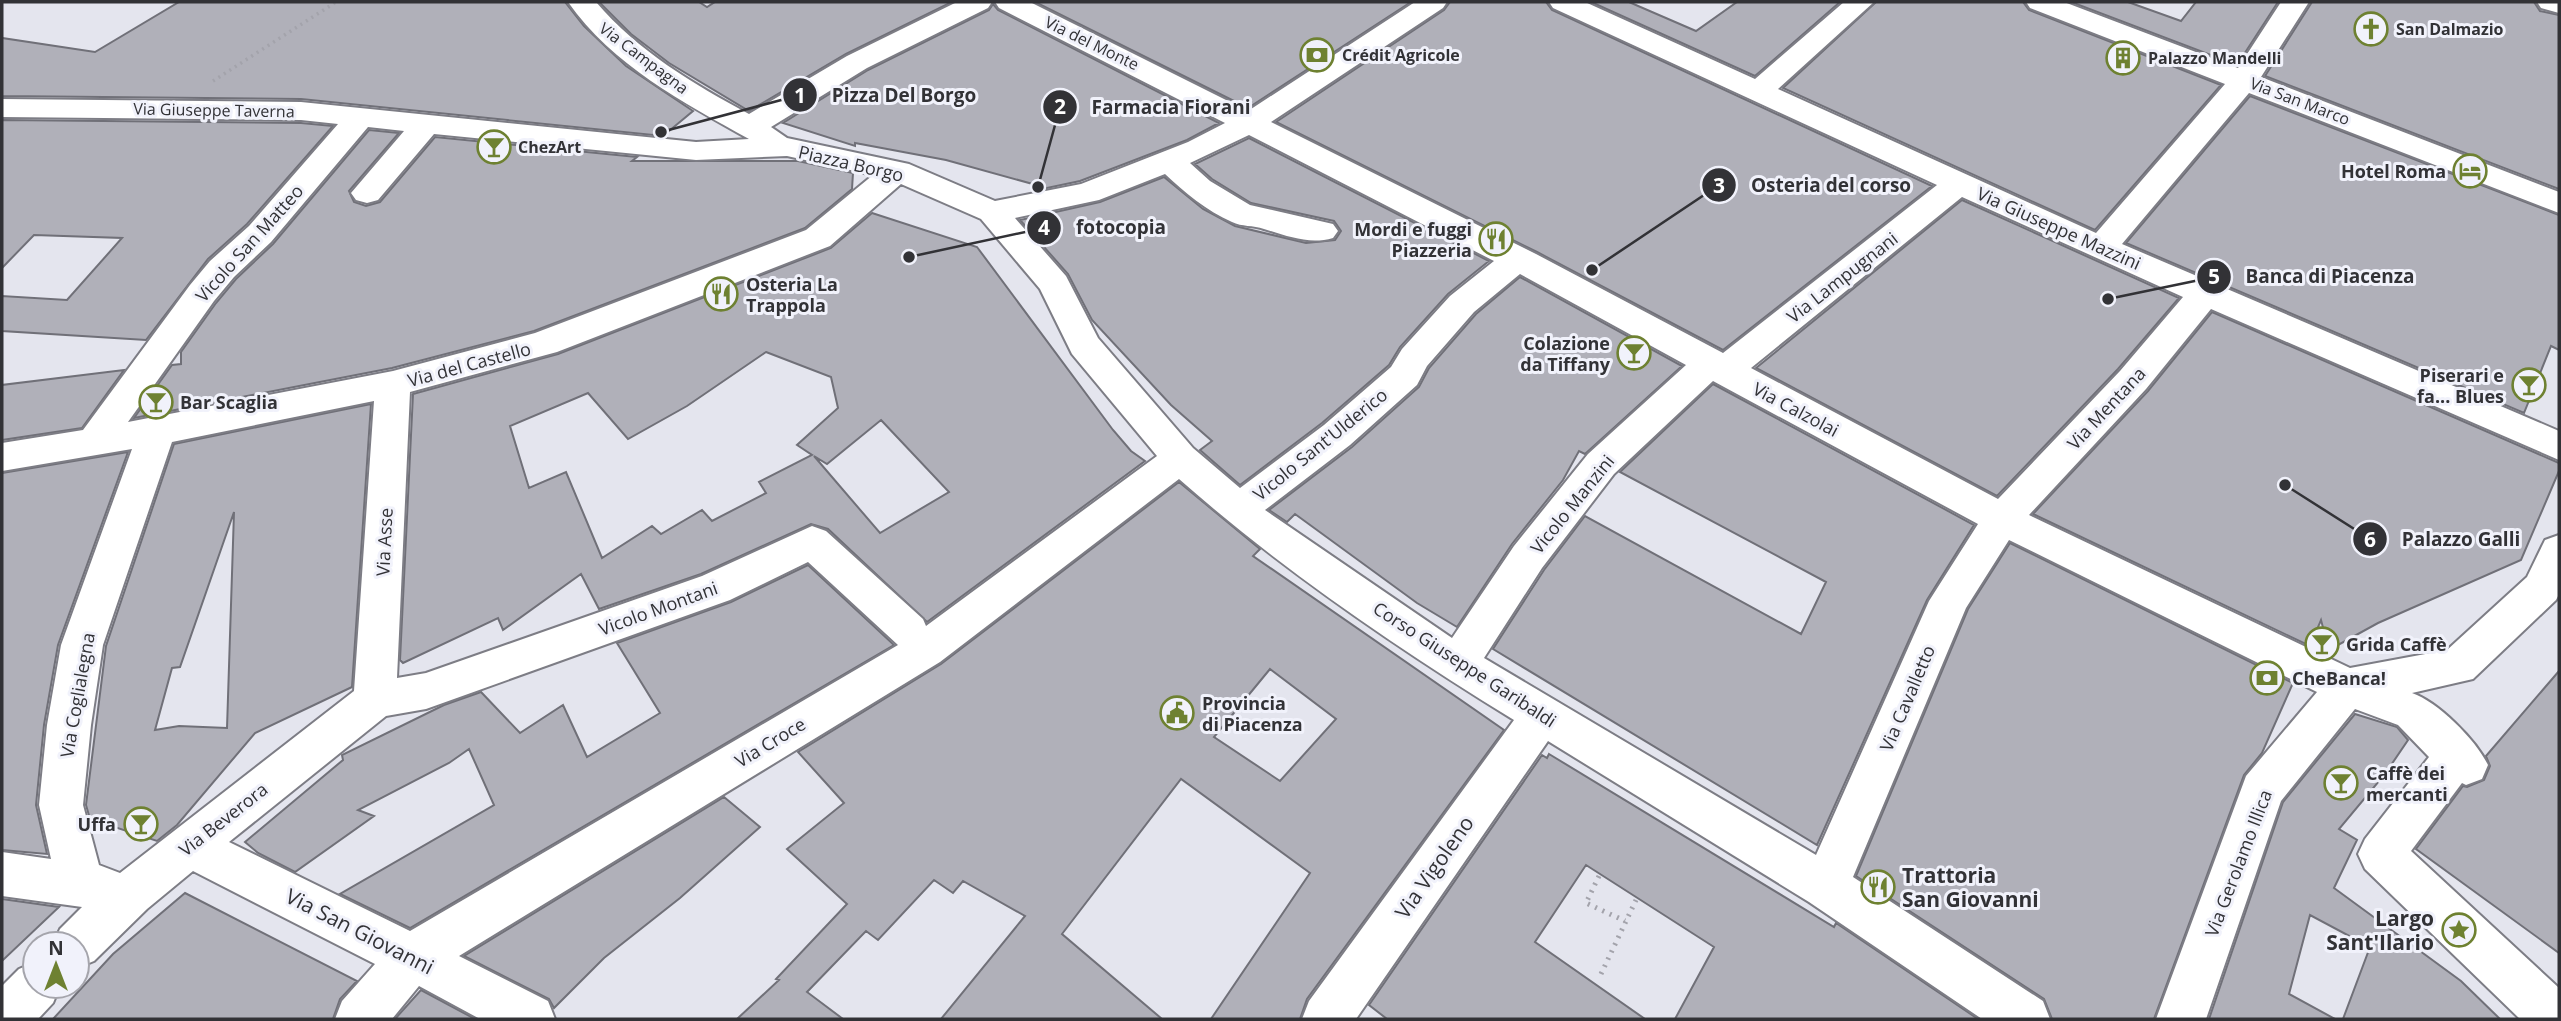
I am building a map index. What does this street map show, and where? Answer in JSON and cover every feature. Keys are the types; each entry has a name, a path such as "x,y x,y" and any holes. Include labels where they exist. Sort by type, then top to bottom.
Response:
{"street":[{"name":"Via Campagna","path":"582,2 597,23 681,88 749,127"},
{"path":"749,127 857,62 978,2"},
{"name":"Via del Monte","path":"1009,2 1251,122"},
{"path":"992,212 1088,193 1199,149 1251,122 1433,2"},
{"name":"Via Giuseppe Mazzini","path":"1563,2 2101,248 2559,446"},
{"path":"1759,90 1860,2"},
{"name":"Via San Marco","path":"2040,2 2245,79 2559,203"},
{"path":"2101,248 2245,79 2295,2"},
{"path":"2550,2 2559,5"},
{"name":"Via Giuseppe Taverna","path":"8,113 173,109 301,111 696,151"},
{"name":"Vicolo San Matteo","path":"95,441 202,293 222,269 260,234 360,117"},
{"name":"Via Calzolai","path":"1251,122 1518,259 2002,519 2347,687 2413,712 2461,761 2381,854 2556,1019"},
{"path":"367,193 426,124"},
{"name":"Piazza Borgo","path":"749,127 787,148"},
{"name":"Piazza Borgo","path":"696,151 787,148 898,171 992,212"},
{"path":"1170,161 1199,188 1243,215 1264,217 1294,228 1322,231"},
{"name":"Via del Castello","path":"2,457 158,431 393,384 545,343 818,238 898,171"},
{"name":"Via Lampugnani","path":"1716,367 1960,183"},
{"name":"Corso Giuseppe Garibaldi","path":"992,212 1054,284 1084,345 1180,458 1238,510 1458,664 1826,886 2025,1019"},
{"name":"Vicolo Sant'Ulderico","path":"1238,510 1337,435 1404,376 1414,358 1462,304 1518,259"},
{"name":"Via Mentana","path":"2002,519 2133,380 2205,293"},
{"name":"Vicolo Manzini","path":"1458,664 1528,558 1601,464 1716,367"},
{"name":"Via Asse","path":"375,700 393,384"},
{"name":"Via Coglialegna","path":"80,883 61,805 71,711 82,645 158,431"},
{"name":"Via Croce","path":"360,1019 412,957 925,650 1180,458"},
{"name":"Via Cavalletto","path":"1826,886 1949,601 2002,519"},
{"name":"Vicolo Montani","path":"375,700 426,691 716,588 812,542 908,631"},
{"path":"2347,687 2458,666 2542,588 2559,551"},
{"name":"Via Gerolamo Illica","path":"2181,1019 2262,790 2347,687"},
{"name":"Via Beverora","path":"91,931 130,893 188,845 375,700"},
{"name":"Via Vigoleno","path":"1327,1019 1542,715"},
{"name":"Via San Giovanni","path":"188,845 530,1019"},
{"path":"2,874 80,883 130,893"},
{"path":"4,1019 22,1000"}],"path":[{"path":"173,109 254,52 336,2"},
{"path":"1599,876 1586,902 1625,921"},
{"path":"1601,974 1636,900"}],"building":[{"path":"179,2 565,2 584,26 626,66 693,111 663,136 301,99 2,96 2,38 95,52"},
{"path":"599,2 699,2 707,7 715,2 952,2 846,54 749,111 669,63 631,34"},
{"path":"1035,2 1411,2 1248,108"},
{"path":"1450,2 1546,2 1552,10 1932,186 1723,350 1537,252 1276,122 1444,10"},
{"path":"1591,2 1629,2 1696,31 1737,2 1840,2 1755,76"},
{"path":"1876,2 2023,2 2029,10 2221,85 2095,230 1783,88"},
{"path":"2071,2 2128,2 2181,21 2196,2 2278,2 2237,65"},
{"path":"2312,2 2534,2 2540,11 2559,15 2559,189 2265,76"},
{"path":"993,4 998,10 1219,123 1187,140 1080,181 1047,188 946,160 855,143 855,146 783,123 868,70 989,10"},
{"path":"2250,96 2559,215 2559,350 2551,346 2524,413 2126,243"},
{"path":"2,120 301,123 333,126 247,224 208,259 146,340 2,331 2,296 67,300 122,238 34,235 2,268"},
{"path":"369,130 399,133 349,191 354,202 366,206 380,202 435,137 637,157 632,161 798,161 853,173 852,189 805,228 534,331 392,368 134,418 172,365 181,364 181,352 216,303 236,279 273,244"},
{"path":"1249,138 1489,261 1448,294 1400,347 1389,365 1322,423 1240,485 1200,450 1212,441 1171,405 1092,320 1068,274 1020,220 1100,202 1164,177 1203,209 1235,226 1306,243 1335,240 1341,231 1334,221 1251,203 1212,179 1195,164"},
{"path":"1962,200 2179,298 2118,369 1997,496 1756,368"},
{"path":"872,213 977,247 1113,430 1131,451 1145,461 927,622 828,529 811,524 701,574 599,609 581,574 503,630 498,618 403,663 400,660 413,394 558,354 831,248","holes":["766,352 831,377 838,408 797,445 812,455 759,482 766,493 712,521 702,510 661,534 652,526 602,558 566,472 529,488 510,426 588,393 628,439 687,406","881,420 949,492 880,533 814,456 827,464"]},
{"path":"1520,277 1682,366 1585,454 1579,451 1563,480 1512,544 1457,627 1417,603 1295,514 1287,522 1269,510 1352,447 1419,387 1429,368 1476,314"},
{"path":"2212,312 2559,463 2559,471 2521,560 2378,623 2329,650 2321,620 2310,646 2033,514 2148,391"},
{"path":"124,370 82,428 2,440 2,385"},
{"path":"1713,384 1974,525 1927,600 1817,845 1493,649 1544,570 1585,516 1801,634 1826,582 1620,472"},
{"path":"371,404 352,687 255,733 177,825 157,841 90,819 86,805 106,646 174,444","holes":["234,512 227,728 179,726 155,730 172,668 180,667"]},
{"path":"128,452 58,645 44,725 36,805 47,854 2,850 2,473"},
{"path":"1179,482 1260,549 1253,556 1504,730 1307,999 1300,1019 1211,1019 1310,873 1181,779 1062,934 1162,1019 941,1019 1025,916 963,881 953,893 934,880 878,940 866,931 807,992 843,1019 737,1019 779,980 776,979 847,904 787,849 844,803 798,752 941,664","holes":["1270,669 1336,719 1280,781 1214,737"]},
{"path":"2010,543 2293,683 2262,753 2244,775 2154,1019 2052,1019 2044,999 1856,876 1968,609"},
{"path":"808,565 894,645 410,928 340,894 494,805 469,749 449,763 358,810 374,816 295,872 258,853 245,842 343,760 342,755 444,705 481,692 520,733 563,705 587,757 660,713 617,643 731,602"},
{"path":"2559,671 2559,953 2416,849 2463,786 2484,780 2490,766 2486,756"},
{"path":"2355,714 2397,727 2408,740 2385,774 2339,829 2357,840 2334,888 2461,981 2500,1019 2343,1019 2370,947 2310,915 2289,994 2335,1019 2209,1019 2283,802"},
{"path":"1549,754 1834,927 1836,923 1978,1019 1675,1019 1714,947 1586,865 1535,942 1645,1019 1387,1019 1369,1005 1542,755 1547,758"},
{"path":"724,797 760,827 680,898 604,958 554,1008 549,999 464,956"},
{"path":"185,893 357,981 340,999 333,1019 53,1019 71,1000 91,1000 91,978 113,954"},
{"path":"2,899 59,907 35,930 21,930 21,943 2,961"},
{"path":"421,990 475,1019 395,1019"}],"place":[{"name":"San Dalmazio","path":"2371,29"},
{"name":"Crédit Agricole","path":"1317,55"},
{"name":"Palazzo Mandelli","path":"2123,58"},
{"name":"Pizza Del Borgo","path":"661,132"},
{"name":"ChezArt","path":"494,147"},
{"name":"Hotel Roma","path":"2470,171"},
{"name":"Farmacia Fiorani","path":"1038,187"},
{"name":"Mordi e fuggi Piazzeria","path":"1496,239"},
{"name":"fotocopia","path":"909,257"},
{"name":"Osteria del corso","path":"1592,270"},
{"name":"Osteria La Trappola","path":"721,294"},
{"name":"Banca di Piacenza","path":"2108,299"},
{"name":"Colazione da Tiffany","path":"1634,353"},
{"name":"Piserari e fa... Blues","path":"2529,385"},
{"name":"Bar Scaglia","path":"156,402"},
{"name":"Palazzo Galli","path":"2285,485"},
{"name":"Grida Caffè","path":"2322,644"},
{"name":"CheBanca!","path":"2267,678"},
{"name":"Provincia di Piacenza","path":"1177,713"},
{"name":"Caffè dei mercanti","path":"2341,783"},
{"name":"Uffa","path":"141,824"},
{"name":"Trattoria San Giovanni","path":"1878,887"},
{"name":"Largo Sant'Ilario","path":"2459,930"}]}
